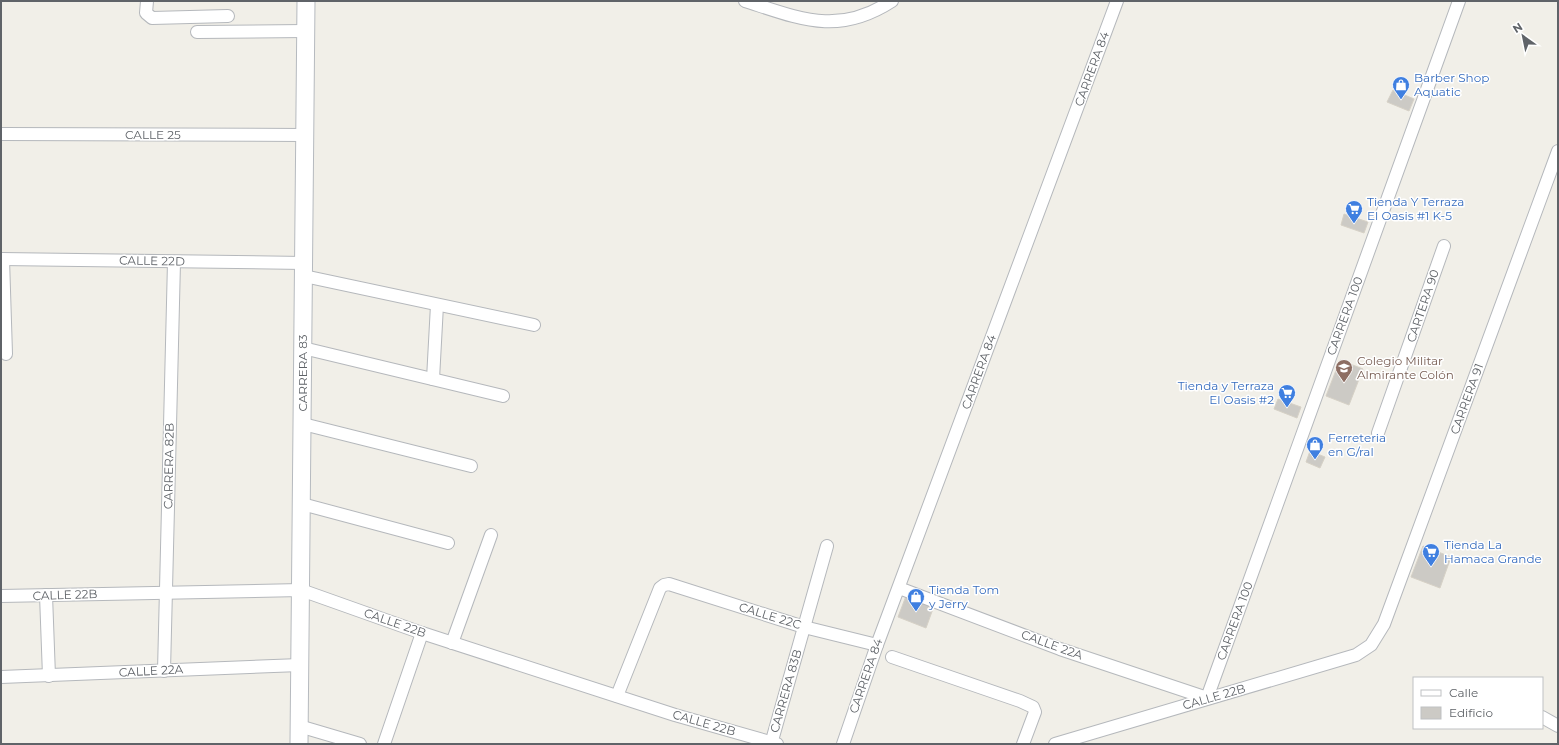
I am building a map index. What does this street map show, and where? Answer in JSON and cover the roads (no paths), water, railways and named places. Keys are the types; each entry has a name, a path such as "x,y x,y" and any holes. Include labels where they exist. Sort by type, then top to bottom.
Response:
{"street":[{"path":"147,1 146,13 152,18 228,16"},
{"name":"CARRERA 83","path":"299,744 306,1"},
{"path":"745,1 804,20 839,22 873,13 892,1"},
{"name":"CARRERA 84","path":"843,744 898,588 1117,1"},
{"name":"CARRERA 100","path":"1207,698 1459,1"},
{"path":"197,32 306,31"},
{"name":"CALLE 25","path":"1,134 305,135"},
{"name":"CARRERA 91","path":"1371,645 1384,624 1558,151"},
{"name":"CARTERA 90","path":"1378,433 1444,246"},
{"path":"2,259 6,354"},
{"name":"CALLE 22D","path":"2,259 174,262 304,270 437,305 534,326"},
{"name":"CARRERA 82B","path":"164,671 174,262"},
{"path":"433,378 437,305"},
{"path":"303,348 503,396"},
{"path":"303,424 471,466"},
{"path":"302,504 448,543"},
{"path":"452,643 491,535"},
{"name":"CARRERA 83B","path":"773,743 827,546"},
{"name":"CALLE 22C","path":"617,696 660,588 669,584 804,627 877,645"},
{"name":"CALLE 22A","path":"898,588 1060,649 1207,698"},
{"name":"CALLE 22B","path":"1,596 301,590 452,643 676,715 773,743"},
{"path":"46,595 49,676"},
{"path":"384,744 422,633"},
{"name":"CALLE 22B","path":"1055,744 1356,655 1371,645"},
{"path":"892,658 1020,701 1033,707 1035,712 1023,744"},
{"name":"CALLE 22A","path":"1,677 300,665"},
{"path":"1543,718 1558,726"},
{"path":"299,726 360,744"}],"place":[{"name":"Barber Shop Aquatic","path":"1401,100"},
{"name":"Tienda Y Terraza El Oasis #1 K-5","path":"1354,224"},
{"name":"Colegio Militar Almirante Colón","path":"1344,383"},
{"name":"Tienda y Terraza El Oasis #2","path":"1287,408"},
{"name":"Ferreteria en G/ral","path":"1315,460"},
{"name":"Tienda La Hamaca Grande","path":"1431,567"},
{"name":"Tienda Tom y Jerry","path":"916,612"}]}
